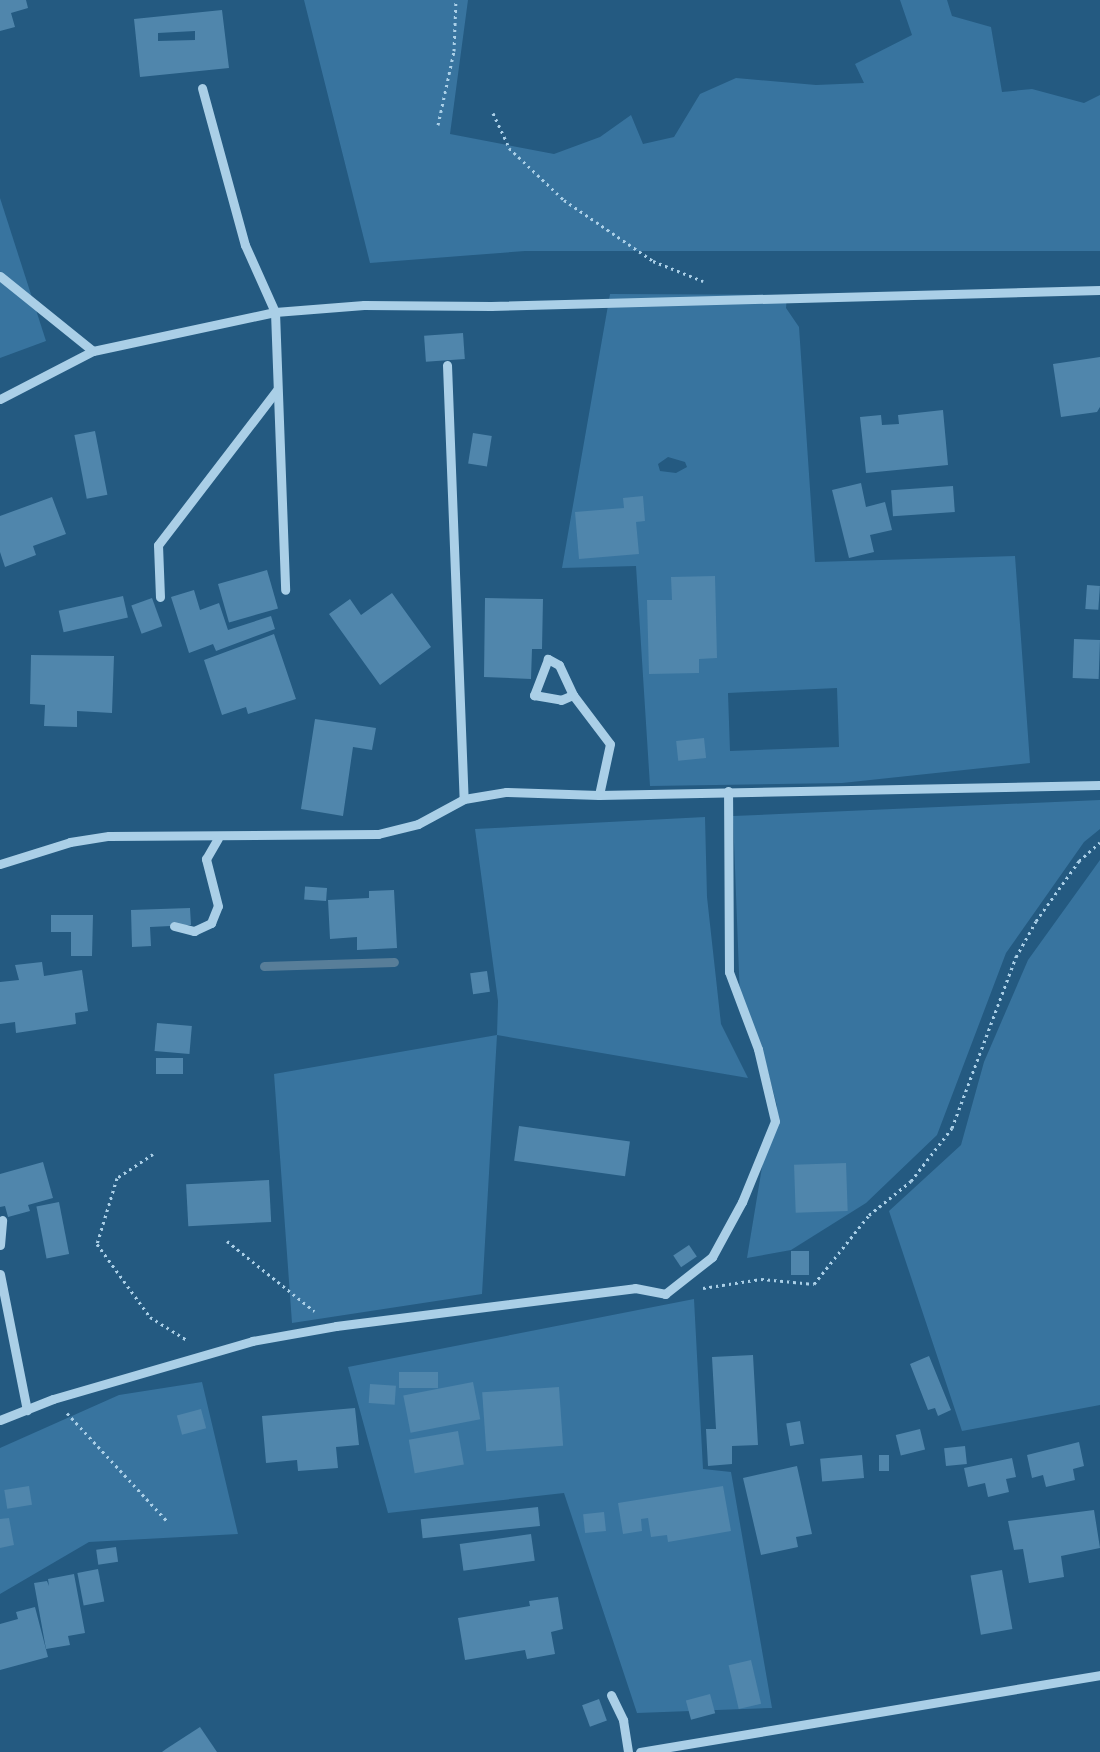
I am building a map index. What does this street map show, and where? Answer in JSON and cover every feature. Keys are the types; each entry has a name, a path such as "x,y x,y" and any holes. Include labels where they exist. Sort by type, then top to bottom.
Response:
{"street":[{"path":"202,88 244,245 275,312 285,590"},
{"path":"0,276 93,351"},
{"path":"0,399 93,351 275,312 364,305 491,306 1100,290"},
{"path":"447,365 464,799"},
{"path":"160,597 158,545 277,390"},
{"path":"573,695 562,700 534,695 548,659 558,665 573,695 610,744 598,795"},
{"path":"0,864 46,849 109,836 218,838 378,834 418,824 464,799 506,792 598,795 1100,785"},
{"path":"0,1420 53,1399 206,1352 336,1326 635,1288 665,1294 712,1257 742,1202 775,1121 758,1049 729,972 728,791"},
{"path":"174,926 194,931 211,923 218,906 206,858 218,838"},
{"path":"0,1245 2,1220"},
{"path":"0,1274 27,1410"},
{"path":"640,1752 1100,1676"},
{"path":"611,1695 623,1720 628,1752"}],"path":[{"path":"438,125 454,52 456,0"},
{"path":"493,113 509,148 564,200 653,261 707,282"},
{"path":"665,1294 760,1279 814,1284 868,1215 911,1181 952,1128 1016,957 1036,921 1079,860 1100,842"},
{"path":"153,1154 117,1178 97,1244 150,1317 206,1352"},
{"path":"227,1241 285,1292 336,1326"},
{"path":"53,1399 166,1520"}],"shaded area":[{"path":"304,0 468,0 450,134 554,154 600,137 631,115 643,144 674,137 700,94 736,78 816,85 864,83 855,64 912,35 900,0 947,0 952,16 991,27 1002,92 1032,89 1084,103 1100,95 1100,251 525,251 370,263"},
{"path":"0,198 46,341 0,358"},
{"path":"610,294 787,295 786,308 799,327 815,562 1015,556 1030,763 842,783 650,786 636,566 562,568","holes":["668,457 685,462 687,467 676,473 660,471 658,464","837,688 839,747 730,751 728,693"]},
{"path":"1100,800 1100,829 1084,842 1006,953 937,1135 866,1203 791,1250 747,1258 762,1167 777,1106 761,1045 740,999 733,816"},
{"path":"705,817 707,897 721,1024 748,1078 497,1035 498,1001 475,829"},
{"path":"1100,860 1100,1405 962,1431 889,1211 961,1145 984,1062 1028,960"},
{"path":"497,1035 482,1294 292,1323 274,1074"},
{"path":"694,1299 703,1469 731,1472 772,1708 637,1713 564,1493 388,1513 348,1367"},
{"path":"202,1382 238,1534 89,1542 0,1594 0,1448 119,1395"}],"building":[{"path":"0,0 26,0 28,8 11,13 15,27 0,31"},
{"path":"222,10 229,68 140,77 134,19","holes":["195,31 195,40 158,41 158,33"]},
{"path":"463,333 465,359 426,362 424,336"},
{"path":"1100,357 1100,407 1097,412 1061,417 1053,364"},
{"path":"943,410 948,465 866,473 860,417 881,415 882,425 899,424 898,415"},
{"path":"95,431 107,495 87,499 74,435"},
{"path":"473,433 492,436 487,467 468,464"},
{"path":"861,483 866,507 885,502 892,530 870,535 874,552 849,558 832,490"},
{"path":"953,486 955,512 893,516 891,490"},
{"path":"643,496 645,521 636,522 639,554 579,559 575,512 624,508 623,498"},
{"path":"52,497 66,534 33,546 36,555 5,567 0,552 0,516"},
{"path":"267,570 278,608 229,623 218,584"},
{"path":"715,576 717,658 699,659 699,673 649,674 647,600 672,600 671,577"},
{"path":"1087,585 1100,586 1098,610 1085,609"},
{"path":"194,590 200,610 219,603 228,630 271,616 275,629 216,651 213,644 189,653 171,597"},
{"path":"392,593 431,647 380,685 329,614 350,599 361,615"},
{"path":"123,596 128,617 64,632 59,611"},
{"path":"152,598 162,626 142,634 131,606"},
{"path":"485,598 543,599 542,649 532,649 531,679 484,677"},
{"path":"274,634 296,699 248,714 246,707 222,715 204,660"},
{"path":"1074,639 1100,640 1099,679 1073,678"},
{"path":"31,655 114,656 112,713 77,711 77,727 44,726 45,705 30,704"},
{"path":"315,719 376,728 372,750 353,747 343,816 301,809"},
{"path":"704,738 706,758 678,761 676,741"},
{"path":"305,886 327,888 326,901 304,899"},
{"path":"394,890 397,948 357,950 357,937 330,939 328,900 369,898 369,891"},
{"path":"190,908 191,925 150,927 151,946 132,947 131,910"},
{"path":"51,915 93,915 92,956 71,956 71,932 51,932"},
{"path":"42,962 44,976 82,970 88,1011 75,1013 76,1024 16,1033 15,1022 0,1024 0,982 19,980 15,965"},
{"path":"487,971 490,992 473,994 470,973"},
{"path":"157,1023 192,1026 189,1054 155,1051"},
{"path":"156,1058 183,1058 183,1074 156,1074"},
{"path":"519,1126 630,1142 625,1176 514,1161"},
{"path":"43,1162 53,1198 28,1205 30,1211 8,1217 5,1206 0,1207 0,1174"},
{"path":"846,1163 848,1211 796,1213 794,1165"},
{"path":"269,1180 271,1222 188,1226 186,1184"},
{"path":"59,1202 69,1254 47,1258 36,1206"},
{"path":"689,1245 697,1257 681,1267 673,1256"},
{"path":"791,1251 809,1251 809,1275 791,1275"},
{"path":"753,1355 758,1445 732,1446 732,1464 708,1466 706,1429 716,1429 712,1357"},
{"path":"929,1356 951,1410 938,1416 935,1408 928,1410 910,1364"},
{"path":"399,1372 438,1372 438,1388 399,1388"},
{"path":"473,1382 480,1419 411,1433 403,1396"},
{"path":"370,1384 396,1386 395,1405 369,1403"},
{"path":"559,1387 563,1446 486,1451 482,1392"},
{"path":"355,1408 359,1445 336,1447 338,1468 298,1471 297,1460 266,1463 262,1416"},
{"path":"201,1409 206,1428 182,1435 177,1415"},
{"path":"800,1421 804,1444 790,1446 786,1423"},
{"path":"920,1429 925,1449 901,1455 896,1435"},
{"path":"458,1431 464,1464 415,1473 409,1440"},
{"path":"1079,1442 1084,1466 1073,1469 1075,1480 1046,1487 1043,1475 1032,1478 1027,1455"},
{"path":"965,1446 967,1464 946,1466 944,1448"},
{"path":"862,1455 864,1478 822,1482 820,1459"},
{"path":"879,1455 889,1455 889,1471 879,1471"},
{"path":"1012,1458 1016,1477 1006,1479 1009,1492 988,1497 985,1483 968,1487 964,1468"},
{"path":"797,1466 812,1534 796,1537 798,1547 761,1555 743,1478"},
{"path":"29,1486 32,1505 7,1509 4,1490"},
{"path":"723,1486 731,1531 668,1542 667,1535 651,1537 648,1518 641,1519 642,1531 623,1534 618,1503"},
{"path":"538,1507 540,1526 423,1538 421,1519"},
{"path":"1094,1510 1100,1548 1061,1556 1064,1577 1029,1583 1023,1549 1014,1550 1008,1521"},
{"path":"604,1512 606,1531 585,1533 583,1514"},
{"path":"9,1518 14,1545 0,1548 0,1519"},
{"path":"531,1534 535,1561 463,1571 460,1544"},
{"path":"116,1547 118,1562 98,1565 96,1550"},
{"path":"98,1569 104,1601 84,1605 77,1573"},
{"path":"1002,1570 1012,1629 981,1635 970,1576"},
{"path":"74,1574 85,1633 68,1636 70,1645 46,1649 34,1583 47,1581 49,1586 48,1579"},
{"path":"558,1597 563,1629 551,1632 555,1654 527,1659 525,1650 465,1660 458,1618 530,1606 529,1601"},
{"path":"35,1607 48,1657 0,1670 0,1624 18,1619 16,1612"},
{"path":"751,1660 761,1704 739,1709 729,1665"},
{"path":"710,1694 715,1713 691,1720 686,1700"},
{"path":"599,1699 607,1721 590,1727 582,1705"},
{"path":"200,1727 217,1752 162,1752 166,1749"}],"waterway":[{"path":"264,966 394,962"}]}
